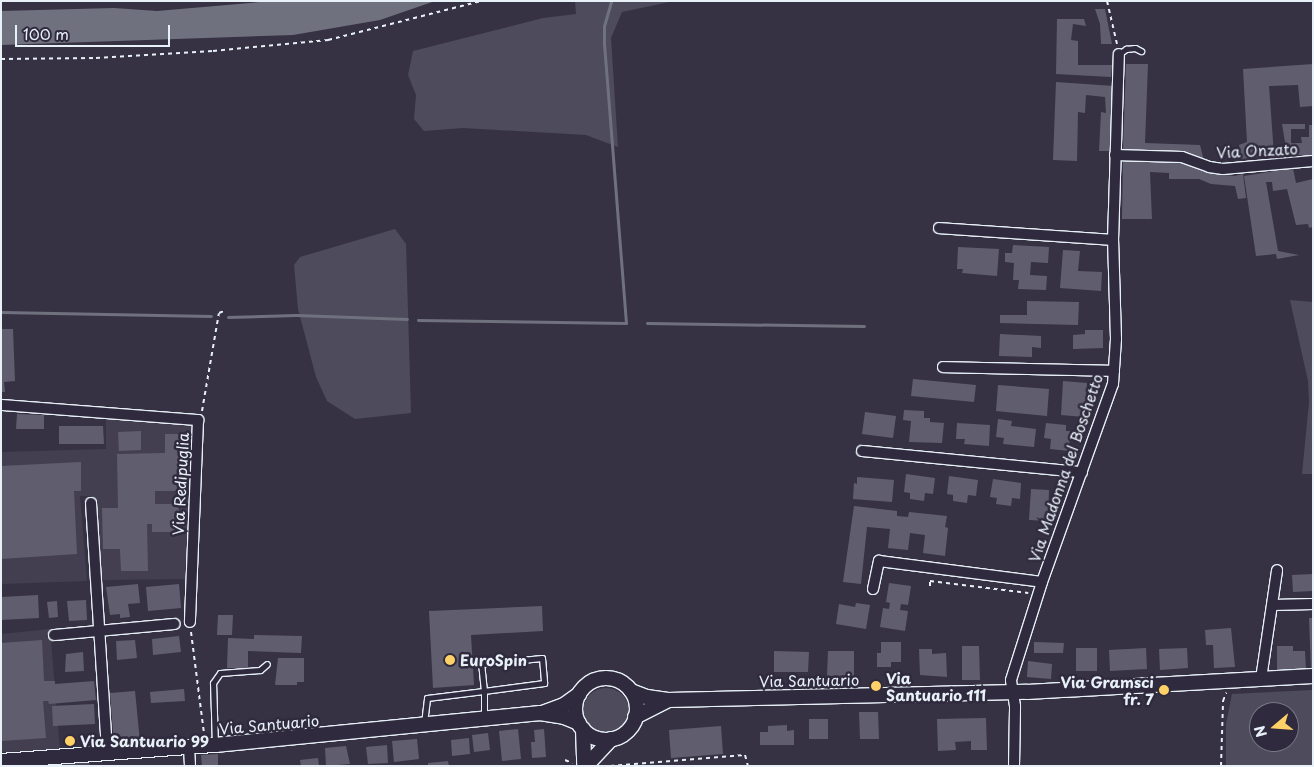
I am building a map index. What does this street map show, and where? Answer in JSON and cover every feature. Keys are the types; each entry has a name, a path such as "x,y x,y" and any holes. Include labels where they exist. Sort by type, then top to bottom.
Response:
{"street":[{"name":"Via Madonna del Boschetto","path":"1014,766 1015,706 1010,680 1042,582 1113,384 1116,339 1113,240 1119,54"},
{"name":"Via Onzato","path":"1116,155 1182,157 1209,167 1223,169 1313,161"},
{"path":"938,228 1113,240"},
{"path":"942,367 1114,370"},
{"name":"Via Redipuglia","path":"1,405 198,420 190,622"},
{"path":"862,450 1082,472"},
{"path":"91,503 107,753"},
{"path":"873,589 879,561 1042,582"},
{"path":"1261,679 1277,570"},
{"path":"1272,605 1313,604"},
{"path":"54,635 174,624"},
{"name":"Via Santuario","path":"631,691 647,697 668,700 1012,692 1313,676"},
{"path":"604,678 614,679 631,691 635,699 636,717 626,731 611,739 585,766 581,726 575,704 578,694 585,686 604,678"},
{"name":"Via Santuario","path":"540,714 564,705 578,694"},
{"name":"Via Santuario","path":"636,717 668,700"},
{"name":"Via Santuario","path":"5,763 107,753 210,746 540,714 564,717 581,726"},
{"path":"581,726 591,736 611,739"},
{"path":"188,747 190,766"}],"lane":[{"path":"1119,54 1126,49 1135,48 1141,51"},
{"path":"424,726 427,698 484,691 544,683 542,658 481,664 484,691 484,719"},
{"path":"210,746 213,683 220,673 260,670 267,664"}],"path":[{"path":"1,59 96,58 203,52 328,40 481,1"},
{"path":"1107,1 1119,54"},
{"path":"198,420 204,405 219,313 224,311"},
{"path":"930,586 930,581 1038,594"},
{"path":"190,622 193,658 210,746"},
{"path":"1222,766 1223,701 1225,693 1230,692"},
{"path":"610,766 745,755 748,766"}],"shaded area":[{"path":"575,1 674,1 622,12 611,38 618,147 586,135 463,128 424,131 414,119 416,95 408,75 413,51 543,18 576,14"},
{"path":"395,229 406,244 411,413 355,419 327,401 316,377 298,309 294,265 300,257"},
{"path":"1290,300 1313,302 1313,474 1302,474 1309,402 1308,381"},
{"path":"106,417 193,422 185,579 101,580 94,496 80,496 87,581 1,584 1,452 106,449"},
{"path":"50,629 60,750 1,752 1,634"},
{"path":"606,688 619,692 625,698 629,711 625,724 619,730 606,734 593,730 587,724 583,711 587,698 593,692"},
{"path":"1313,690 1313,766 1226,766 1226,724 1232,694"},
{"path":"87,760 91,766 18,766"}],"water":[{"path":"272,1 435,1 380,20 293,35 1,45 1,11 114,8 157,11"}],"building":[{"path":"1095,9 1105,9 1112,44 1101,44 1100,24"},
{"path":"1057,19 1084,19 1086,26 1073,24 1071,40 1078,41 1078,65 1112,65 1111,77 1056,74"},
{"path":"1126,64 1148,64 1145,143 1200,145 1204,161 1184,154 1123,150"},
{"path":"1313,64 1313,106 1300,107 1298,85 1269,86 1274,155 1241,159 1239,145 1247,142 1243,69"},
{"path":"1056,82 1114,86 1113,151 1099,151 1101,112 1106,113 1105,97 1086,95 1085,113 1078,112 1077,161 1053,160"},
{"path":"1282,124 1305,124 1305,129 1291,129 1291,143 1302,143 1301,137 1309,137 1309,125 1313,125 1313,156 1287,154"},
{"path":"1182,160 1216,174 1234,176 1243,174 1246,198 1238,199 1235,186 1211,184 1199,179 1169,179 1169,173 1150,172 1152,219 1122,219 1123,161"},
{"path":"1293,168 1296,183 1313,179 1313,227 1309,228 1308,224 1296,225 1287,189 1273,191 1272,182 1266,182 1278,251 1299,255 1277,259 1276,254 1256,256 1244,176"},
{"path":"1013,245 1049,247 1048,263 1031,262 1030,275 1047,276 1046,290 1018,289 1019,280 1013,280 1014,263 1005,262 1005,253 1012,253"},
{"path":"958,247 999,249 997,276 962,273 963,269 957,269"},
{"path":"1063,250 1080,251 1078,271 1102,272 1101,291 1060,288"},
{"path":"1027,301 1079,302 1078,325 1000,323 1000,315 1027,315"},
{"path":"1,329 13,329 15,381 4,382 5,392 1,392"},
{"path":"1085,330 1103,330 1103,348 1073,349 1073,335 1085,334"},
{"path":"1000,334 1041,336 1041,348 1032,347 1032,357 999,356"},
{"path":"913,379 976,385 974,402 911,396"},
{"path":"1063,381 1087,383 1084,417 1061,415"},
{"path":"998,385 1049,389 1047,416 996,411"},
{"path":"904,410 924,411 924,418 930,418 930,422 944,423 942,443 909,442 911,421 903,420"},
{"path":"865,412 896,416 893,438 862,434"},
{"path":"17,414 44,415 44,429 16,429"},
{"path":"998,419 1012,421 1011,426 1036,429 1034,447 1003,444 1004,438 996,437"},
{"path":"957,423 990,425 989,446 964,444 965,439 956,439"},
{"path":"1046,423 1066,425 1066,431 1070,431 1069,451 1050,449 1051,439 1044,438"},
{"path":"59,426 103,426 104,444 59,444"},
{"path":"141,431 141,450 119,451 118,432"},
{"path":"165,434 189,434 189,453 186,453 187,491 155,491 155,504 179,504 179,532 152,532 152,524 147,524 148,571 121,571 120,549 103,549 102,508 118,508 117,454 165,453"},
{"path":"81,462 81,491 74,491 77,554 1,559 1,466"},
{"path":"906,474 935,478 933,494 925,493 924,501 910,499 910,493 904,492"},
{"path":"949,476 978,480 976,496 968,495 967,503 953,501 953,495 947,494"},
{"path":"857,477 894,480 892,502 853,499 854,483 857,484"},
{"path":"993,479 1021,483 1020,499 1012,498 1011,506 996,504 997,498 990,497"},
{"path":"1031,489 1049,490 1048,521 1029,520"},
{"path":"854,506 897,511 897,516 908,517 909,512 947,516 945,527 948,528 945,556 923,553 925,535 910,533 908,550 888,548 890,529 867,527 861,584 843,582"},
{"path":"1313,574 1313,591 1293,592 1292,575"},
{"path":"889,583 911,586 908,605 901,604 900,610 908,611 905,631 880,627 883,608 889,609 890,603 886,602"},
{"path":"138,584 140,603 128,604 130,617 120,618 120,614 110,615 106,587"},
{"path":"179,584 181,608 148,611 146,587"},
{"path":"38,595 39,618 1,620 1,597"},
{"path":"86,600 87,620 69,621 67,601"},
{"path":"57,601 58,617 49,618 47,602"},
{"path":"856,603 870,605 866,629 836,624 839,604 855,607"},
{"path":"542,606 543,631 471,635 474,685 433,688 429,611"},
{"path":"218,615 233,615 232,635 217,635"},
{"path":"1309,618 1313,618 1313,670 1311,670"},
{"path":"1231,628 1235,667 1214,668 1213,645 1206,645 1205,630"},
{"path":"254,635 302,636 301,653 248,651 248,668 227,668 228,638 254,639"},
{"path":"179,636 181,652 153,655 152,639"},
{"path":"42,640 44,681 55,681 55,684 94,681 96,700 49,704 48,701 43,701 46,738 1,741 1,643"},
{"path":"135,640 137,658 117,660 116,641"},
{"path":"881,642 901,642 901,662 891,662 891,667 877,667 877,653 881,653"},
{"path":"1034,642 1064,643 1063,653 1034,653"},
{"path":"962,646 979,646 980,680 962,680"},
{"path":"1277,646 1293,646 1293,651 1305,651 1306,669 1277,670"},
{"path":"1076,648 1097,648 1097,671 1076,671"},
{"path":"1146,648 1147,669 1110,671 1109,650"},
{"path":"1187,648 1188,668 1160,670 1159,649"},
{"path":"919,649 932,649 932,654 946,653 947,677 920,675"},
{"path":"774,651 809,652 808,672 774,672"},
{"path":"828,651 854,651 854,676 827,676"},
{"path":"83,652 84,671 65,672 66,654"},
{"path":"278,658 304,658 304,682 297,682 297,685 275,685"},
{"path":"1028,661 1052,664 1051,679 1027,677"},
{"path":"184,689 185,701 151,703 150,692"},
{"path":"135,691 140,742 114,744 110,693"},
{"path":"94,704 95,724 53,726 52,706"},
{"path":"859,712 878,712 879,739 860,739"},
{"path":"986,718 987,750 971,750 971,741 955,742 956,750 938,751 937,719"},
{"path":"809,719 828,719 828,739 809,739"},
{"path":"787,725 787,731 794,730 794,745 760,745 760,732 768,732 768,726"},
{"path":"721,726 723,754 671,758 669,730"},
{"path":"518,729 521,759 502,761 499,731"},
{"path":"544,729 546,757 532,758 531,742 535,742 534,730"},
{"path":"488,733 490,750 474,752 472,735"},
{"path":"469,738 470,754 452,756 451,740"},
{"path":"417,739 419,759 394,762 392,741"},
{"path":"387,745 388,763 368,764 366,747"},
{"path":"346,746 350,764 326,766 325,748"},
{"path":"218,754 218,766 202,766 201,755"},
{"path":"318,758 319,766 301,766 300,760"},
{"path":"448,761 449,766 428,766 428,763"}],"waterway":[{"path":"418,320 626,323 604,44 604,26 611,1"},
{"path":"1,312 211,316"},
{"path":"228,317 296,315 407,319"},
{"path":"647,323 864,326"}],"place":[{"name":"EuroSpin","path":"450,660"},
{"name":"Via Santuario 111","path":"876,686"},
{"name":"Via Gramsci fr. 7","path":"1164,690"},
{"name":"Via Santuario 99","path":"70,741"}]}
